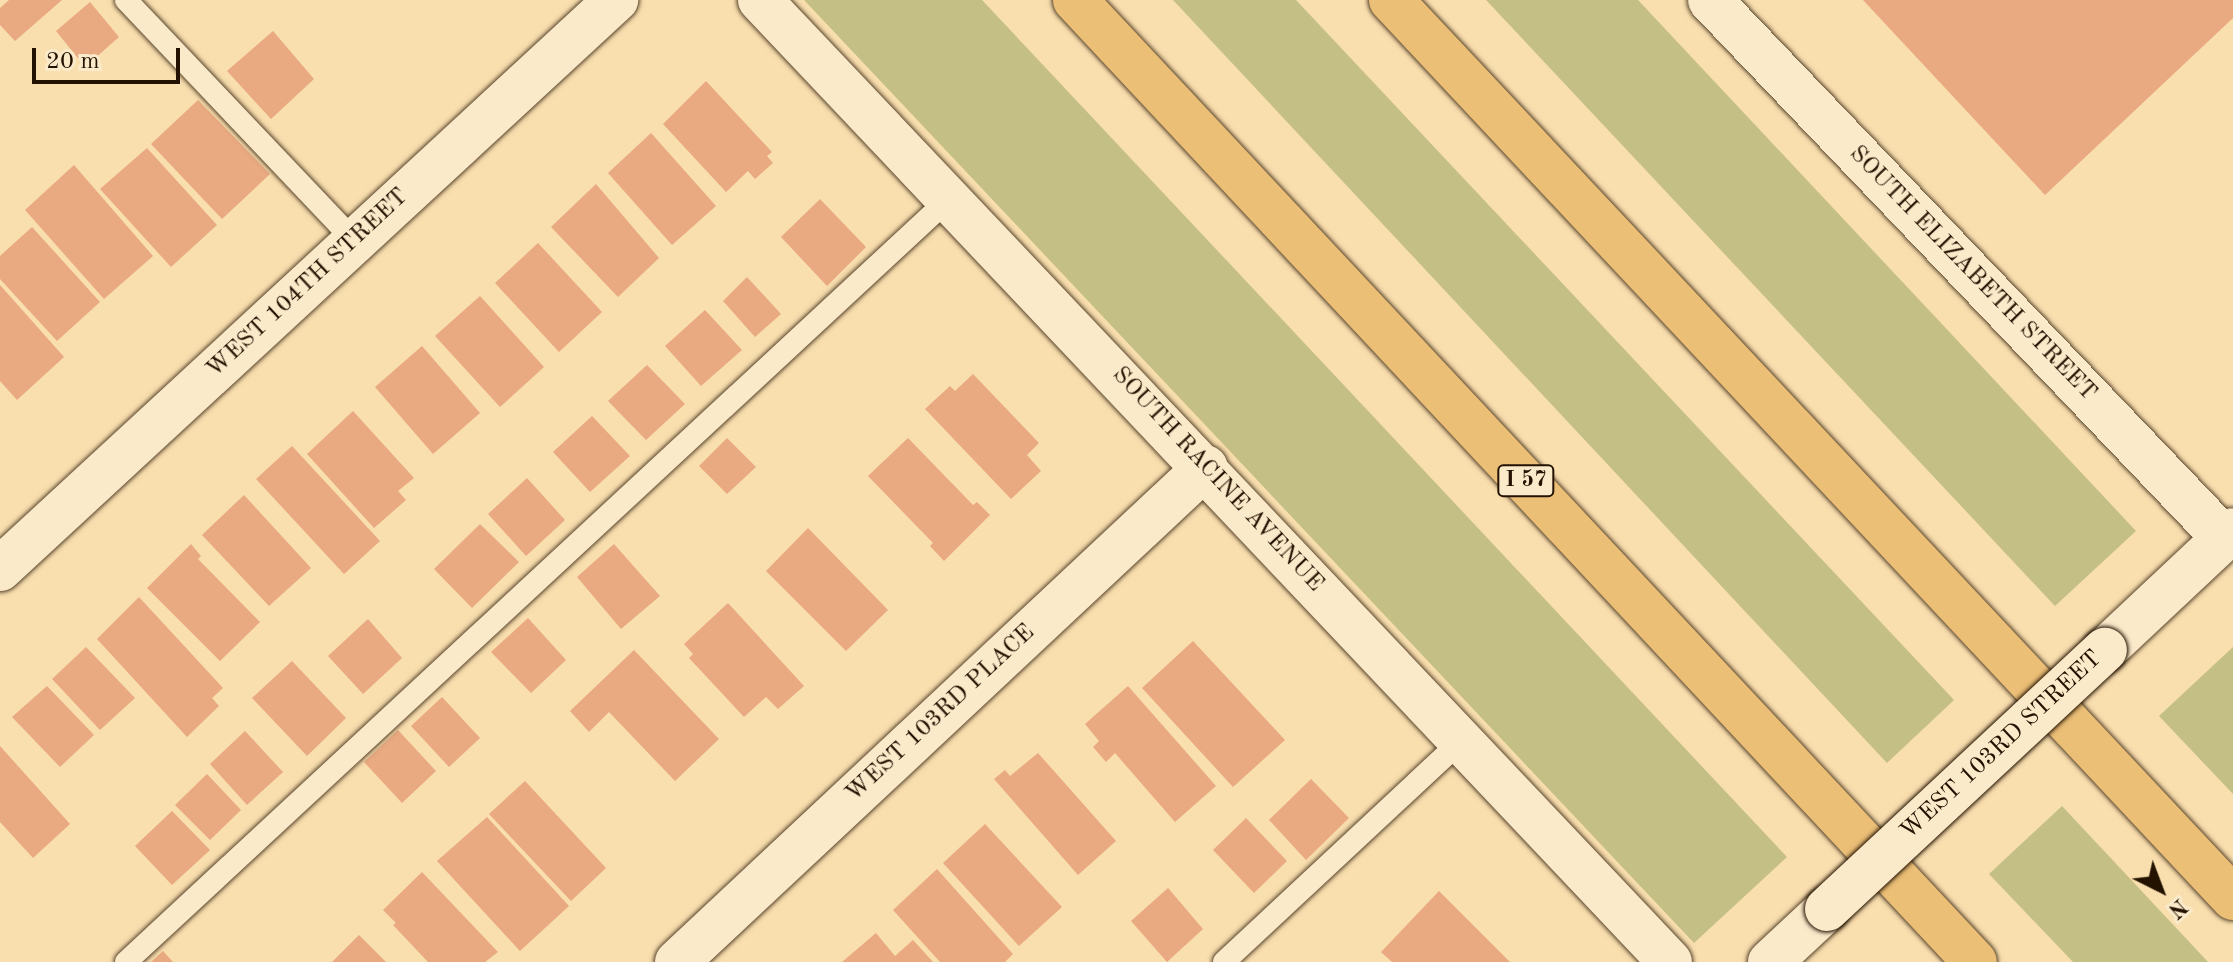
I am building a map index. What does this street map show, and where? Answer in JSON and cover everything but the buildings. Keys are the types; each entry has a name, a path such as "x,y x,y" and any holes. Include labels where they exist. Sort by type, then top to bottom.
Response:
{"highway":[{"name":"I 57","path":"1075,0 1975,962"},
{"path":"1391,0 2233,898"}],"street":[{"name":"WEST 104TH STREET","path":"0,569 616,0"},
{"name":"SOUTH RACINE AVENUE","path":"760,0 1206,467 1670,962"},
{"name":"SOUTH ELIZABETH STREET","path":"1710,0 2230,538"},
{"name":"WEST 103RD PLACE","path":"677,962 1206,467"},
{"name":"WEST 103RD STREET","path":"1770,962 2230,538"}],"lane":[{"path":"126,0 355,241"},
{"path":"126,962 950,198"},
{"path":"1224,962 1462,740"}],"shaded area":[{"path":"804,0 982,0 1787,857 1694,943"},
{"path":"1173,0 1296,0 1954,700 1887,763"},
{"path":"1486,0 1638,0 2136,531 2055,606"},
{"path":"2233,647 2233,794 2159,716"},
{"path":"2062,806 2208,962 2073,962 1989,874"}]}
